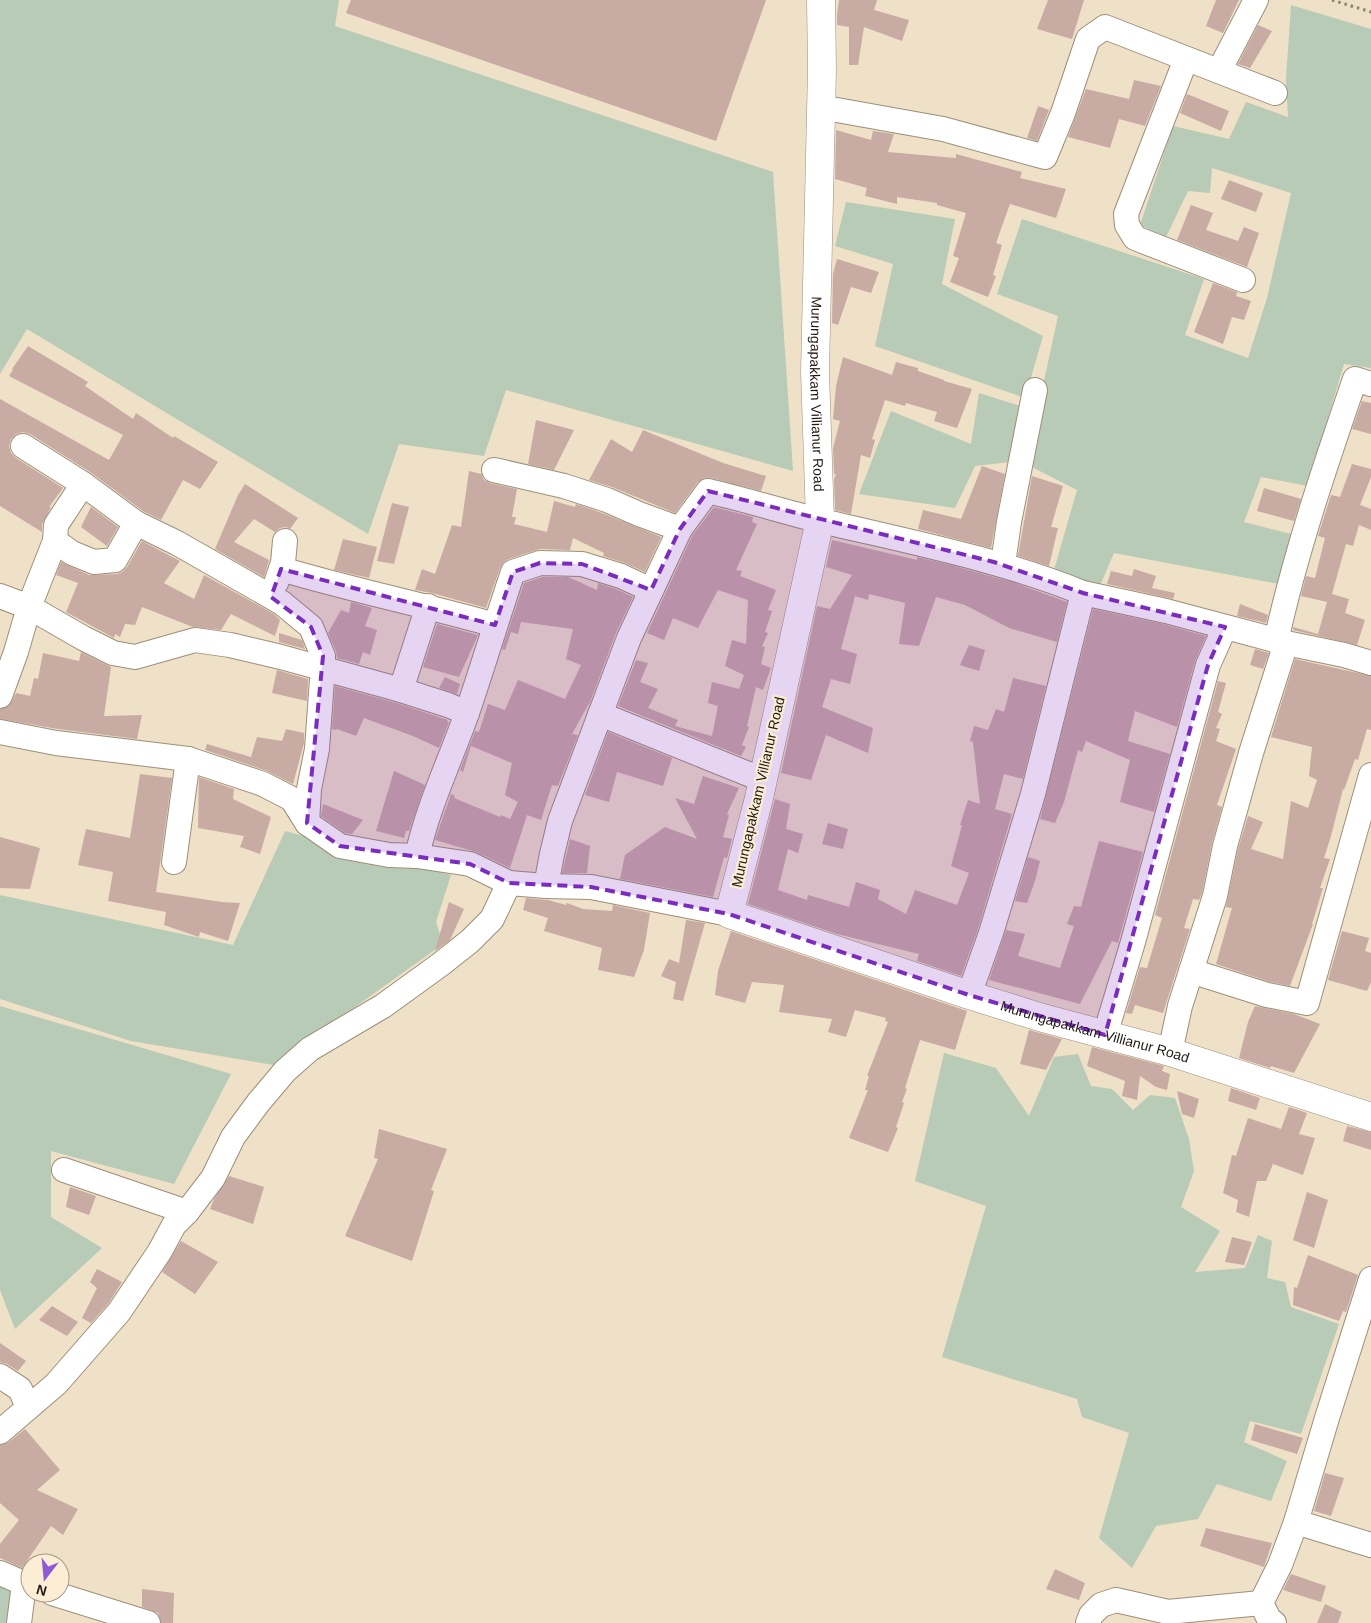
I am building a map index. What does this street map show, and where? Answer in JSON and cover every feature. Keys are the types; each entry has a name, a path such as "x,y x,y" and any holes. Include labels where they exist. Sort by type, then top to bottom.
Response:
{"main road":[{"name":"Murungapakkam Villianur Road","path":"821,0 815,372 820,520 763,780 729,914 969,995 1043,1018 1170,1052 1371,1117"}],"street":[{"path":"1219,71 1256,0"},
{"path":"820,107 943,129 1044,157 1063,113 1088,39 1105,27 1275,93"},
{"path":"1186,59 1126,214 1127,225 1135,238 1243,280"},
{"path":"1170,1052 1180,1006 1215,896 1225,846 1281,642 1298,552 1321,475 1355,379 1371,384"},
{"path":"1003,564 1009,522 1035,390"},
{"path":"23,446 83,484 136,524 177,543 282,603 311,627 323,656 317,749 309,790 307,822"},
{"path":"494,470 564,486 607,500 680,529"},
{"path":"0,696 16,652 29,607 55,541 56,525 83,484"},
{"path":"546,886 560,821 629,638 680,529 708,490 820,520 1003,564 1083,593 1166,611 1281,642 1344,654 1371,663"},
{"path":"55,541 72,553 94,562 115,560 136,524"},
{"path":"271,597 281,570 285,541"},
{"path":"417,856 423,830 467,713 494,625 513,572 540,563 582,564 622,576 652,590"},
{"path":"281,570 428,606 494,625"},
{"path":"969,995 991,933 1033,794 1083,593"},
{"path":"0,596 29,607 113,653 136,657 195,640 230,645 401,690 467,713"},
{"path":"401,690 428,606"},
{"path":"1105,1035 1133,942 1208,665 1226,627"},
{"path":"600,714 763,780"},
{"path":"0,732 56,742 188,759 263,784 292,799 307,822 340,846 389,855 417,856 470,864 509,883 591,887 729,914"},
{"path":"174,862 188,759"},
{"path":"1191,971 1267,995 1307,1003 1371,776"},
{"path":"0,1432 56,1384 119,1312 160,1251 174,1225 187,1212 213,1178 233,1137 285,1071 310,1050 383,1006 441,964 470,940 492,919 509,883"},
{"path":"64,1170 187,1212"},
{"path":"1261,1602 1280,1565 1296,1522 1371,1279"},
{"path":"0,1376 20,1389 28,1407"},
{"path":"1296,1522 1371,1545"},
{"path":"0,1573 20,1582"},
{"path":"70,1599 148,1623"},
{"path":"1088,1623 1091,1615 1101,1604 1116,1600 1168,1612 1261,1602"},
{"path":"1261,1602 1269,1619 1274,1623"},
{"path":"19,1623 23,1603"}],"path":[{"path":"1332,0 1371,12"}],"highlighted area":[{"path":"708,491 994,562 1083,593 1225,627 1208,665 1105,1035 969,995 729,914 591,887 509,883 470,864 340,846 307,823 323,656 311,627 271,597 281,569 495,625 513,572 540,563 582,564 651,590 680,529"}],"green space":[{"path":"0,0 339,0 335,26 773,172 793,471 506,390 484,456 399,444 368,534 27,329 0,374"},
{"path":"1291,5 1371,29 1371,368 1344,364 1308,486 1261,477 1244,522 1295,535 1279,584 1114,553 1099,588 1054,570 1077,490 1026,464 1058,316 997,294 1022,219 1204,279 1185,335 1248,358 1267,298 1291,193 1212,168 1210,193 1188,191 1166,237 1140,225 1173,126 1229,139 1246,102 1288,117 1286,79"},
{"path":"846,202 955,219 942,284 1043,336 1025,398 875,346 893,264 835,246"},
{"path":"979,393 1024,407 1010,462 975,466 955,508 859,494 891,411 971,444"},
{"path":"285,831 451,875 436,922 443,944 274,1065 131,1041 0,999 0,895 233,945"},
{"path":"0,1006 231,1074 174,1184 51,1151 51,1217 102,1248 15,1329 0,1290"},
{"path":"944,1053 996,1068 1029,1116 1054,1057 1078,1054 1091,1086 1112,1089 1133,1110 1150,1095 1175,1098 1189,1139 1194,1171 1181,1207 1220,1231 1195,1272 1245,1268 1258,1235 1272,1241 1267,1278 1285,1282 1291,1307 1339,1324 1301,1434 1250,1421 1244,1442 1287,1461 1271,1501 1217,1484 1198,1519 1156,1526 1132,1568 1099,1538 1129,1433 1082,1417 1077,1399 942,1357 986,1206 915,1181"},
{"path":"0,1583 14,1592 11,1623 0,1623"}],"building":[{"path":"351,0 766,0 716,141 346,13"},
{"path":"839,0 877,0 874,10 909,20 902,41 864,27 858,65 849,65 849,27 837,25"},
{"path":"1048,0 1084,0 1072,39 1037,29"},
{"path":"1216,0 1239,0 1223,33 1206,26"},
{"path":"1258,25 1272,31 1250,68 1238,64"},
{"path":"1134,80 1161,86 1145,126 1119,119 1110,148 1068,137 1086,89 1129,99"},
{"path":"1187,94 1229,111 1221,131 1180,113"},
{"path":"1038,106 1049,110 1037,141 1027,138"},
{"path":"836,130 871,140 873,131 894,134 888,152 956,158 956,154 1022,172 1020,178 1066,189 1056,218 1010,204 996,243 1002,245 993,275 996,276 988,297 950,282 959,258 953,256 966,213 937,205 937,203 897,197 897,204 865,196 867,188 835,179"},
{"path":"1229,180 1263,193 1256,212 1221,199"},
{"path":"1191,205 1213,213 1206,230 1238,241 1244,227 1259,233 1247,267 1177,240"},
{"path":"837,259 879,272 871,293 851,287 838,325 832,323 833,274"},
{"path":"1213,283 1237,292 1236,296 1251,301 1244,320 1232,317 1223,344 1194,332"},
{"path":"28,346 88,382 85,386 133,419 136,413 173,438 174,436 218,462 200,489 183,480 161,520 143,511 90,472 30,434 23,432 16,434 11,439 9,446 11,453 63,488 49,507 51,507 42,524 42,532 0,506 0,399 109,460 123,435 9,376"},
{"path":"843,357 892,375 896,362 918,368 918,371 944,381 972,389 957,428 934,421 937,412 906,403 905,406 885,400 872,439 875,440 870,458 861,455 851,514 835,510 834,479 836,474 834,474 833,448 840,421 833,419 836,386"},
{"path":"1362,401 1371,403 1371,434 1352,429"},
{"path":"536,420 574,430 554,470 528,464"},
{"path":"643,430 723,463 766,476 761,491 711,478 704,478 697,483 675,513 612,487 589,480 611,439 632,452"},
{"path":"1352,464 1371,469 1371,477 1360,505 1371,509 1371,530 1359,525 1353,546 1346,544 1332,594 1349,599 1345,613 1365,620 1357,645 1293,630 1293,627 1318,634 1327,602 1301,596 1306,576 1315,578 1325,538 1318,536 1331,495 1340,497"},
{"path":"982,466 1005,474 991,548 918,529 923,510 961,519"},
{"path":"469,471 481,474 484,480 490,483 517,489 512,517 516,517 514,524 547,532 554,501 575,507 576,504 661,537 645,572 603,556 604,553 573,538 570,550 540,549 509,559 500,568 486,608 415,590 422,569 435,574 452,525 461,527"},
{"path":"1032,476 1063,486 1051,527 1058,528 1049,566 1018,556"},
{"path":"245,484 298,518 290,529 286,527 280,528 275,532 254,519 234,542 269,560 264,577 215,549 238,495"},
{"path":"1264,488 1301,499 1294,521 1257,511"},
{"path":"392,503 409,507 394,564 377,561"},
{"path":"91,507 118,527 107,546 81,527"},
{"path":"714,507 753,517 752,522 757,524 736,570 742,571 740,576 776,590 768,610 772,611 765,632 768,633 762,646 765,647 761,664 771,668 763,690 756,687 747,726 749,727 742,745 746,747 741,756 618,706 636,660 648,663 640,682 658,689 648,708 678,720 675,726 712,736 718,706 708,703 712,682 739,689 744,675 725,666 732,640 746,644 748,600 718,590 698,628 673,618 664,640 647,633 692,536"},
{"path":"343,539 377,547 369,578 334,570"},
{"path":"832,540 917,560 917,557 951,565 1015,583 1067,602 1057,642 1009,628 965,605 936,597 919,646 899,644 905,603 869,594 868,600 855,596 841,649 857,654 850,684 831,679 822,707 873,728 868,753 826,735 811,780 781,773 817,606 830,609 852,575 826,567"},
{"path":"142,541 180,561 164,583 194,599 204,575 274,614 280,620 275,636 231,614 221,630 193,627 142,607 135,625 125,624 120,637 115,634 114,638 66,612 78,583 56,575 61,562 89,575 117,574 127,567"},
{"path":"1134,569 1156,576 1152,588 1175,593 1173,599 1107,584 1111,571 1132,576"},
{"path":"542,577 568,577 597,590 598,583 633,597 616,633 589,705 572,734 578,735 558,786 552,785 541,820 527,815 510,868 476,852 435,840 451,794 455,796 454,798 500,817 501,815 510,819 518,802 505,795 512,763 471,746 463,772 460,770 475,731 479,732 488,704 505,710 518,680 565,699 581,665 566,659 573,629 521,622 518,634 511,632 505,650 502,649 524,583"},
{"path":"351,602 372,608 365,626 377,630 370,655 363,652 359,664 337,658 328,633 341,610 349,613"},
{"path":"1240,604 1268,615 1266,623 1237,616"},
{"path":"1093,609 1163,624 1206,636 1195,661 1177,727 1135,711 1128,741 1170,754 1154,812 1120,802 1130,760 1086,741 1082,752 1078,750 1064,802 1055,823 1040,819"},
{"path":"437,624 478,635 459,677 423,667"},
{"path":"279,633 302,640 305,649 279,642"},
{"path":"969,645 985,650 979,671 960,665"},
{"path":"1255,649 1269,653 1263,669 1250,665"},
{"path":"81,652 111,667 104,716 142,715 137,739 58,729 0,719 0,709 9,706 16,693 30,696 34,678 38,679 43,653 79,661"},
{"path":"1295,659 1371,676 1371,730 1367,729 1358,760 1355,759 1343,789 1324,858 1330,859 1320,888 1323,888 1313,924 1290,986 1270,982 1216,964 1232,908 1226,907 1238,849 1248,816 1263,822 1251,849 1283,859 1291,801 1308,808 1317,780 1309,776 1312,747 1271,737"},
{"path":"277,670 308,679 307,701 272,693"},
{"path":"445,677 460,684 457,694 439,688"},
{"path":"1013,678 1046,686 1023,779 1004,774 995,809 1012,814 978,929 961,976 917,961 919,954 837,934 748,904 775,799 790,804 786,829 803,834 798,853 788,849 778,890 807,900 808,895 849,907 856,882 880,890 878,899 906,914 915,890 957,905 969,873 951,866 962,825 960,825 968,800 980,804 973,742 970,741 974,726 988,730 996,709 1004,712"},
{"path":"1218,681 1226,683 1218,712 1222,714 1216,728 1220,729 1216,741 1236,749 1217,805 1222,807 1212,843 1202,893 1199,900 1193,899 1184,928 1190,929 1163,1013 1135,1005 1132,1014 1126,1013 1140,967 1147,968 1162,918 1155,915"},
{"path":"335,686 397,703 448,720 447,722 449,722 439,748 364,718 356,736 332,729"},
{"path":"286,729 304,733 304,743 293,784 267,771 205,750 207,744 251,757 257,737 282,741"},
{"path":"608,732 672,758 663,786 617,772 609,802 585,795"},
{"path":"394,771 425,785 409,831 406,831 404,838 376,831"},
{"path":"140,774 172,778 156,892 240,903 228,941 200,932 199,937 164,925 166,912 108,901 113,872 78,865 86,829 130,838"},
{"path":"703,776 739,788 727,814 729,815 723,837 732,839 727,858 724,857 713,897 620,879 625,855 665,827 697,839 675,798 694,804"},
{"path":"199,777 234,789 233,799 271,817 260,854 240,847 244,836 198,828"},
{"path":"323,804 363,820 352,834 345,833 321,816"},
{"path":"828,823 848,829 843,849 822,844"},
{"path":"0,837 40,848 30,889 0,888"},
{"path":"570,839 590,846 587,873 562,873"},
{"path":"1099,841 1143,852 1118,943 1112,941 1080,1004 989,980 1006,930 1025,934 1018,956 1060,968 1074,926 1067,924 1074,906 1081,907"},
{"path":"1028,857 1040,861 1027,903 1015,901"},
{"path":"526,898 548,900 566,905 567,903 583,909 612,911 613,905 650,913 644,950 634,977 598,970 602,948 544,931 548,918 523,910"},
{"path":"449,902 464,909 450,940 435,951"},
{"path":"686,920 705,923 683,1001 673,999 676,982 661,976 669,959 679,963"},
{"path":"731,931 967,1011 955,1050 920,1040 905,1088 907,1089 902,1102 904,1103 896,1127 898,1128 888,1152 849,1138 868,1090 865,1090 869,1076 867,1076 888,1022 885,1021 886,1018 855,1010 846,1037 828,1032 832,1019 779,1012 784,985 752,982 745,1003 715,995 718,971"},
{"path":"1342,931 1369,938 1365,951 1371,953 1371,982 1367,991 1328,980"},
{"path":"1255,1006 1294,1014 1320,1024 1294,1073 1239,1058 1248,1022"},
{"path":"1029,1030 1062,1039 1046,1070 1020,1064"},
{"path":"1092,1047 1164,1066 1162,1071 1170,1074 1167,1090 1156,1087 1140,1076 1137,1100 1122,1096 1125,1081 1087,1066"},
{"path":"1231,1088 1260,1098 1256,1110 1228,1101"},
{"path":"1177,1091 1199,1099 1194,1118 1182,1114"},
{"path":"1289,1107 1307,1113 1299,1134 1315,1138 1303,1175 1273,1164 1266,1181 1257,1181 1249,1217 1236,1212 1238,1200 1223,1193 1232,1155 1236,1156 1248,1118 1281,1129"},
{"path":"1347,1126 1371,1132 1371,1150 1343,1141"},
{"path":"379,1129 447,1149 431,1190 434,1191 412,1261 345,1236 378,1159 374,1158"},
{"path":"229,1176 264,1187 253,1224 210,1209 214,1199"},
{"path":"70,1187 96,1196 89,1215 66,1207"},
{"path":"1307,1192 1328,1200 1314,1248 1293,1240"},
{"path":"1232,1237 1252,1242 1244,1265 1225,1262"},
{"path":"181,1241 218,1262 195,1294 162,1272"},
{"path":"1308,1255 1358,1275 1346,1312 1343,1311 1339,1321 1293,1305 1294,1287 1297,1288"},
{"path":"97,1269 122,1282 108,1304 91,1323 82,1318 97,1288 90,1282"},
{"path":"52,1306 78,1322 67,1336 39,1320"},
{"path":"0,1343 26,1361 18,1371 0,1362"},
{"path":"1255,1424 1303,1438 1297,1454 1251,1440"},
{"path":"25,1429 60,1470 37,1490 78,1509 63,1535 51,1526 32,1553 20,1553 20,1567 0,1558 0,1544 19,1520 0,1503 0,1445 9,1442"},
{"path":"1325,1473 1344,1478 1331,1516 1314,1511"},
{"path":"1206,1528 1272,1543 1264,1567 1200,1546"},
{"path":"1055,1569 1085,1583 1079,1600 1046,1589"},
{"path":"1291,1574 1326,1586 1321,1602 1283,1590"},
{"path":"142,1589 174,1593 173,1623 161,1623 158,1613 142,1607"},
{"path":"1325,1604 1342,1612 1338,1623 1317,1623"}]}
